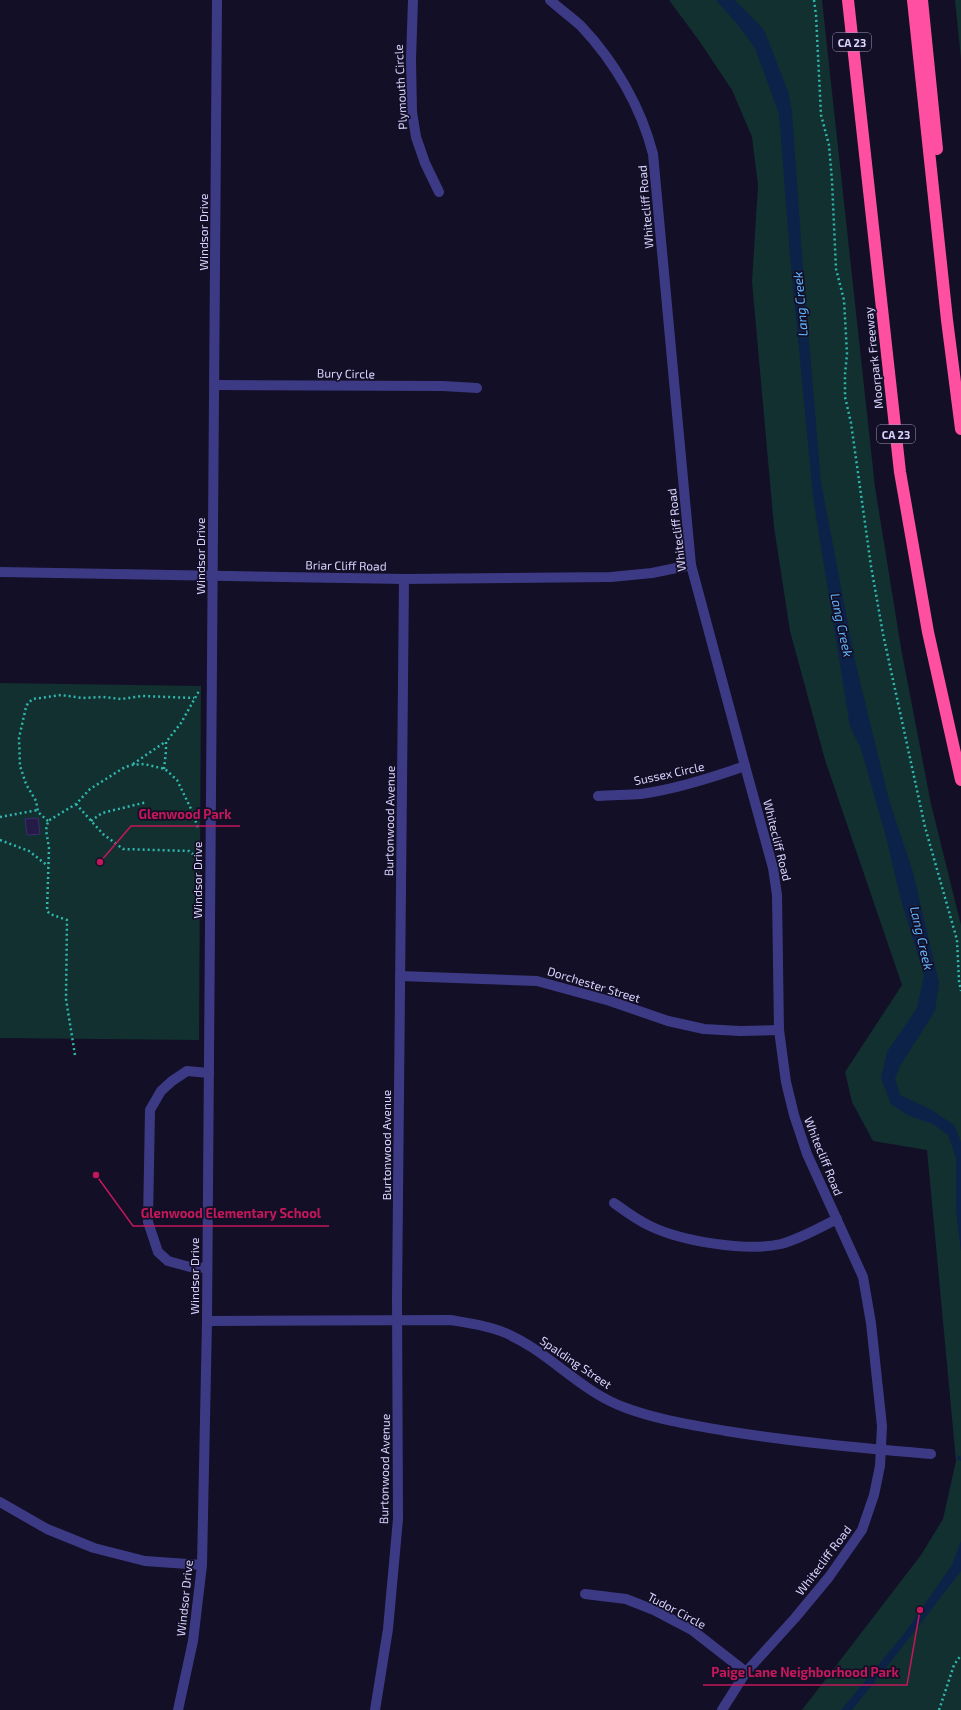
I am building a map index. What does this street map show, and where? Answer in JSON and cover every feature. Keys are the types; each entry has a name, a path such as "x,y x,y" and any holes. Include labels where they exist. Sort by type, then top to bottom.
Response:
{"highway":[{"path":"841,0 856,84"},
{"name":"Moorpark Freeway","path":"848,0 856,84 900,472 928,632 961,780"},
{"path":"913,0 947,320 961,429"},
{"path":"922,0 935,126 947,320"}],"street":[{"name":"Windsor Drive","path":"178,1710 193,1641 202,1565 207,1321 217,0"},
{"name":"Plymouth Circle","path":"412,0 412,112 416,137 420,150 439,192"},
{"name":"Whitecliff Road","path":"550,0 580,26 597,45 616,71 641,118 653,154 691,565 770,855 777,894 779,1030 786,1082 794,1115 807,1154 863,1277 868,1301 882,1426 880,1466 874,1495 862,1530 819,1589 746,1672 722,1710"},
{"name":"Bury Circle","path":"215,385 443,386 477,388"},
{"name":"Briar Cliff Road","path":"0,572 404,579 611,577 652,573 691,565"},
{"name":"Burtonwood Avenue","path":"375,1710 388,1629 398,1519 400,976 404,579"},
{"name":"Sussex Circle","path":"598,796 641,794 662,790 696,782 745,766"},
{"name":"Dorchester Street","path":"400,976 537,981 610,1001 668,1022 697,1027 740,1031 779,1030"},
{"path":"207,1268 190,1267 168,1261 158,1252 148,1222 150,1110 161,1091 187,1071 209,1073"},
{"path":"614,1203 649,1226 663,1232 706,1242 751,1247 782,1244 836,1219"},
{"name":"Spalding Street","path":"207,1321 398,1322 450,1320 484,1326 504,1332 535,1349 589,1389 607,1400 625,1408 662,1419 756,1436 931,1454"},
{"path":"0,1502 47,1529 94,1548 145,1561 202,1565"},
{"name":"Tudor Circle","path":"585,1594 626,1599 654,1610 692,1630 746,1672"}],"path":[{"path":"814,0 821,115 828,145 832,181 836,269 844,300 847,354 845,397 851,423 871,566 883,634 925,827 957,940 959,981 961,991"},
{"path":"75,1055 66,999 67,920 50,914 47,911 49,848 46,830 48,821 76,804 90,789 166,742 181,722 199,691"},
{"path":"48,821 38,810 36,801 26,784 20,766 20,738 26,707 34,699 61,695 82,698 103,697 121,699 142,696 194,698"},
{"path":"164,768 166,742"},
{"path":"132,764 154,765 164,768 177,780 193,813 198,828"},
{"path":"91,820 102,813 147,802"},
{"path":"76,804 103,834 123,849 189,851 194,855"},
{"path":"0,817 38,810"},
{"path":"0,840 29,851 49,867"},
{"path":"939,1710 954,1665 961,1655"}],"green space":[{"path":"669,0 822,0 875,487 901,648 931,804 961,925 961,1710 802,1710 921,1555 943,1519 956,1461 927,1150 873,1141 852,1102 845,1072 902,985 825,760 790,631 774,527 752,282 758,185 752,137 732,90 700,42"},
{"path":"955,0 961,0 961,59"},
{"path":"0,683 201,686 199,1040 0,1038"}],"water":[{"name":"Lang Creek","path":"716,0 735,0 764,30 788,91 792,112 804,282 821,482 855,661 889,800 913,872 939,983 935,1011 900,1066 895,1079 900,1095 930,1109 954,1125 961,1142 961,1252 956,1211 956,1158 948,1135 933,1124 909,1116 891,1104 881,1078 887,1052 917,1008 924,975 901,900 886,837 861,749 850,727 813,497 790,255 779,114 755,48 738,25"},
{"path":"961,1541 961,1571 852,1710 841,1710 903,1635 952,1565"}],"building":[{"path":"38,818 40,834 27,835 25,819"}],"place":[{"name":"Glenwood Park","path":"100,862"},
{"name":"Glenwood Elementary School","path":"96,1175"},
{"name":"Paige Lane Neighborhood Park","path":"920,1610"}]}
